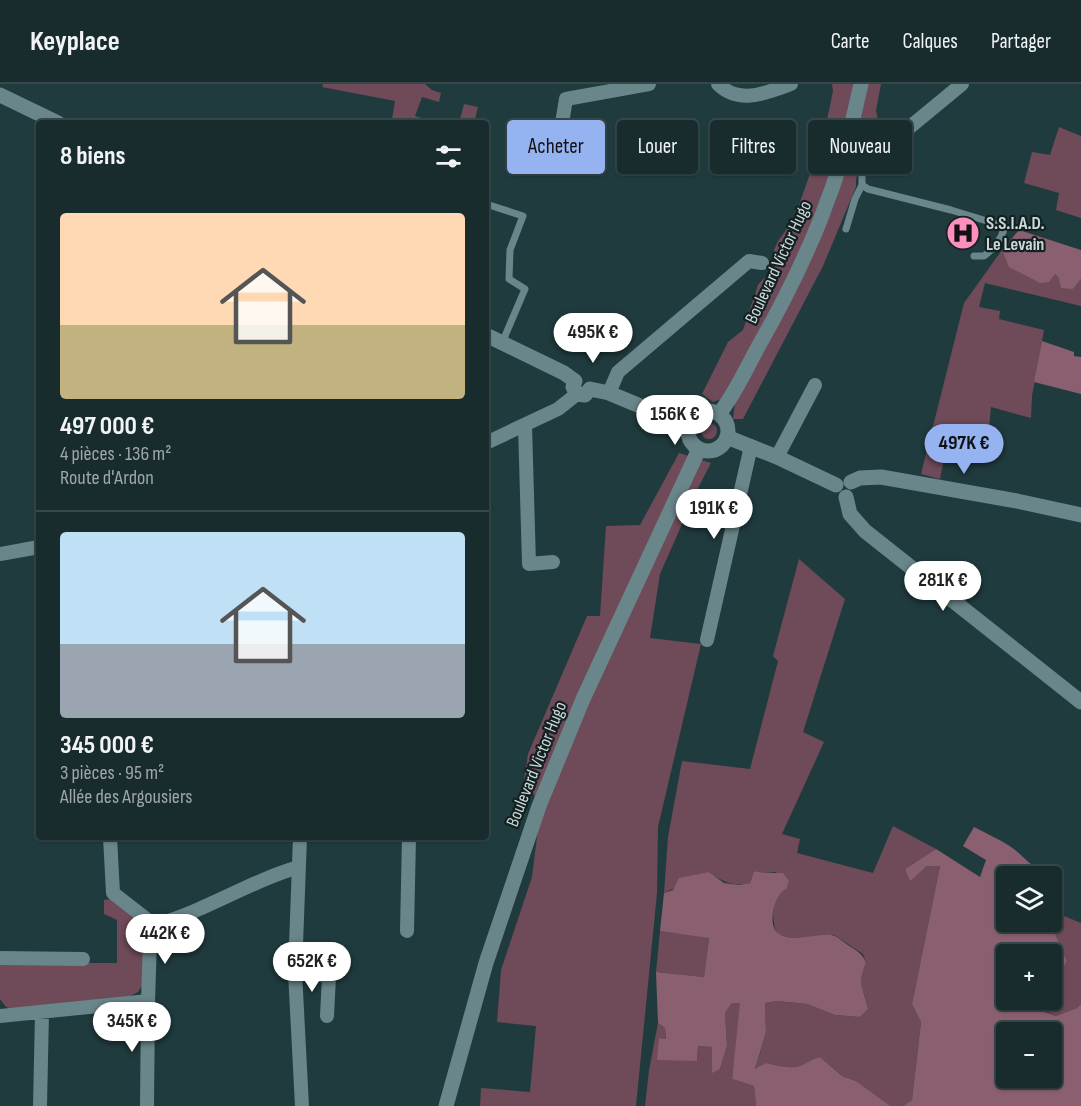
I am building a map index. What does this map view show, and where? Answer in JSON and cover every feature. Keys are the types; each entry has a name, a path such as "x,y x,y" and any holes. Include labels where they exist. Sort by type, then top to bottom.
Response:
{"main road":[{"name":"Boulevard Victor Hugo","path":"719,414 778,312 820,225 852,126 861,84"},
{"path":"0,95 52,120"},
{"path":"489,337 564,373 581,388 609,393 688,426"},
{"path":"702,411 719,414 726,422 727,437 721,446 713,451 699,449 689,439 688,426 696,414 702,411"},
{"path":"727,437 844,488"},
{"name":"Boulevard Victor Hugo","path":"446,1106 486,963 539,806 587,689 699,449"},
{"path":"844,488 860,478 882,477 1023,502 1081,515"},
{"path":"844,488 850,514 865,531 1081,702"}],"street":[{"path":"562,120 566,99 649,84"},
{"path":"718,84 726,93 746,98 783,85"},
{"path":"912,122 962,84"},
{"path":"609,393 618,372 749,261 762,263"},
{"path":"777,457 802,395 815,385"},
{"path":"489,443 567,404 581,388"},
{"path":"525,425 529,564 553,562"},
{"path":"707,640 751,447"},
{"path":"0,554 36,547"},
{"path":"110,840 113,893 154,925"},
{"path":"300,840 295,972 302,1106"},
{"path":"407,931 409,840"},
{"path":"154,925 206,905 274,874 299,867"},
{"path":"147,1106 150,940 154,925"},
{"path":"0,958 83,959"},
{"path":"295,972 329,976 327,1017"},
{"path":"0,1016 148,1001"},
{"path":"40,1106 42,1012"}],"lane":[{"path":"846,229 862,185 862,174"},
{"path":"862,185 868,189 1000,225 1004,229 1002,235 990,251 984,256 974,256"},
{"path":"489,205 522,216 510,250 509,279 525,289 502,344"}],"shaded area":[{"path":"323,84 425,84 441,93 439,102 422,97 415,116 428,120 395,120 392,119 395,101 322,87"},
{"path":"832,84 856,84 848,120 827,120 833,91"},
{"path":"866,84 881,84 876,110 878,120 859,120"},
{"path":"464,104 478,107 475,120 460,120"},
{"path":"1059,127 1081,136 1081,218 1056,210 1059,193 1024,183 1032,152 1050,155"},
{"path":"810,174 830,174 809,237 730,385 721,399 713,402 702,394 728,342 743,330 758,285 772,274 775,266 774,250 778,241 794,219"},
{"path":"844,174 858,174 856,187 823,266 743,419 733,419 735,403 802,277 826,225"},
{"path":"1019,230 1081,250 1081,279 1073,289 1061,288 1059,278 1055,274 1049,282 1040,283 1009,267 1002,250"},
{"path":"1002,250 1010,267 1055,274 1073,289 1081,279 1081,306 985,283 979,307 1000,311 999,319 1044,330 1032,396 1031,418 991,407 987,447 948,438 940,479 921,474 964,303"},
{"path":"1042,341 1074,352 1074,356 1081,357 1081,394 1034,382"},
{"path":"706,423 712,423 717,431 715,437 706,439 701,434 701,428"},
{"path":"679,453 711,463 660,574 650,638 701,644 658,827 657,893 636,1106 480,1106 481,1088 530,1092 536,1026 497,1022 501,970 532,877 541,805 524,780 528,754 587,616 600,616 606,526 640,525"},
{"path":"799,559 845,599 803,732 824,742 782,834 800,839 797,853 873,873 893,826 936,849 905,869 910,880 927,866 940,866 912,1004 921,1022 912,1100 903,1106 889,1106 856,1081 842,1076 820,1057 794,1067 766,1063 755,1070 766,1032 765,1003 777,1001 807,1004 835,1015 860,1017 868,1009 862,986 866,963 863,954 834,935 795,939 778,934 775,930 774,903 780,892 776,872 754,871 750,883 733,884 709,872 664,893 668,837 682,761 750,769 778,661 773,656"},
{"path":"974,827 1008,845 1035,866 996,866 996,932 1054,932 1060,944 996,944 996,1010 1040,1010 1056,1016 1077,1008 1081,1004 1081,1106 903,1106 912,1100 921,1022 912,1004 940,866 927,866 910,881 905,869 936,849 980,877 986,860 963,846"},
{"path":"754,871 783,873 789,881 775,904 773,925 775,931 793,938 835,936 862,956 866,963 862,986 868,1009 860,1017 835,1015 807,1004 777,1001 765,1003 766,1032 755,1069 766,1063 794,1067 820,1057 842,1076 856,1081 890,1106 756,1106 754,1086 732,1079 740,1003 732,1003 725,1013 727,1046 720,1069 712,1073 712,1047 698,1046 697,1061 657,1060 659,1038 666,1039 665,1028 658,1023 656,972 704,977 709,938 660,931 664,893 673,890 679,878 709,872 724,883 739,885 750,883"},
{"path":"112,899 145,925 143,984 138,992 130,996 13,1009 6,1007 0,999 0,964 2,963 117,963 117,920 104,914 104,900"},
{"path":"1062,915 1081,923 1081,1004 1077,1008 1056,1016 1043,1010 1062,1010 1062,970 1067,961 1062,944 1060,944 1054,932 1062,932"},
{"path":"660,931 709,937 704,977 656,972"},
{"path":"1062,949 1067,961 1062,970"},
{"path":"732,1003 741,1003 732,1079 754,1086 756,1106 645,1106 658,1023 665,1028 666,1040 660,1038 697,1061 698,1046 712,1047 712,1072 720,1069 727,1046 725,1013"}],"place":[{"name":"S.S.I.A.D. Le Levain","path":"963,233"}]}
